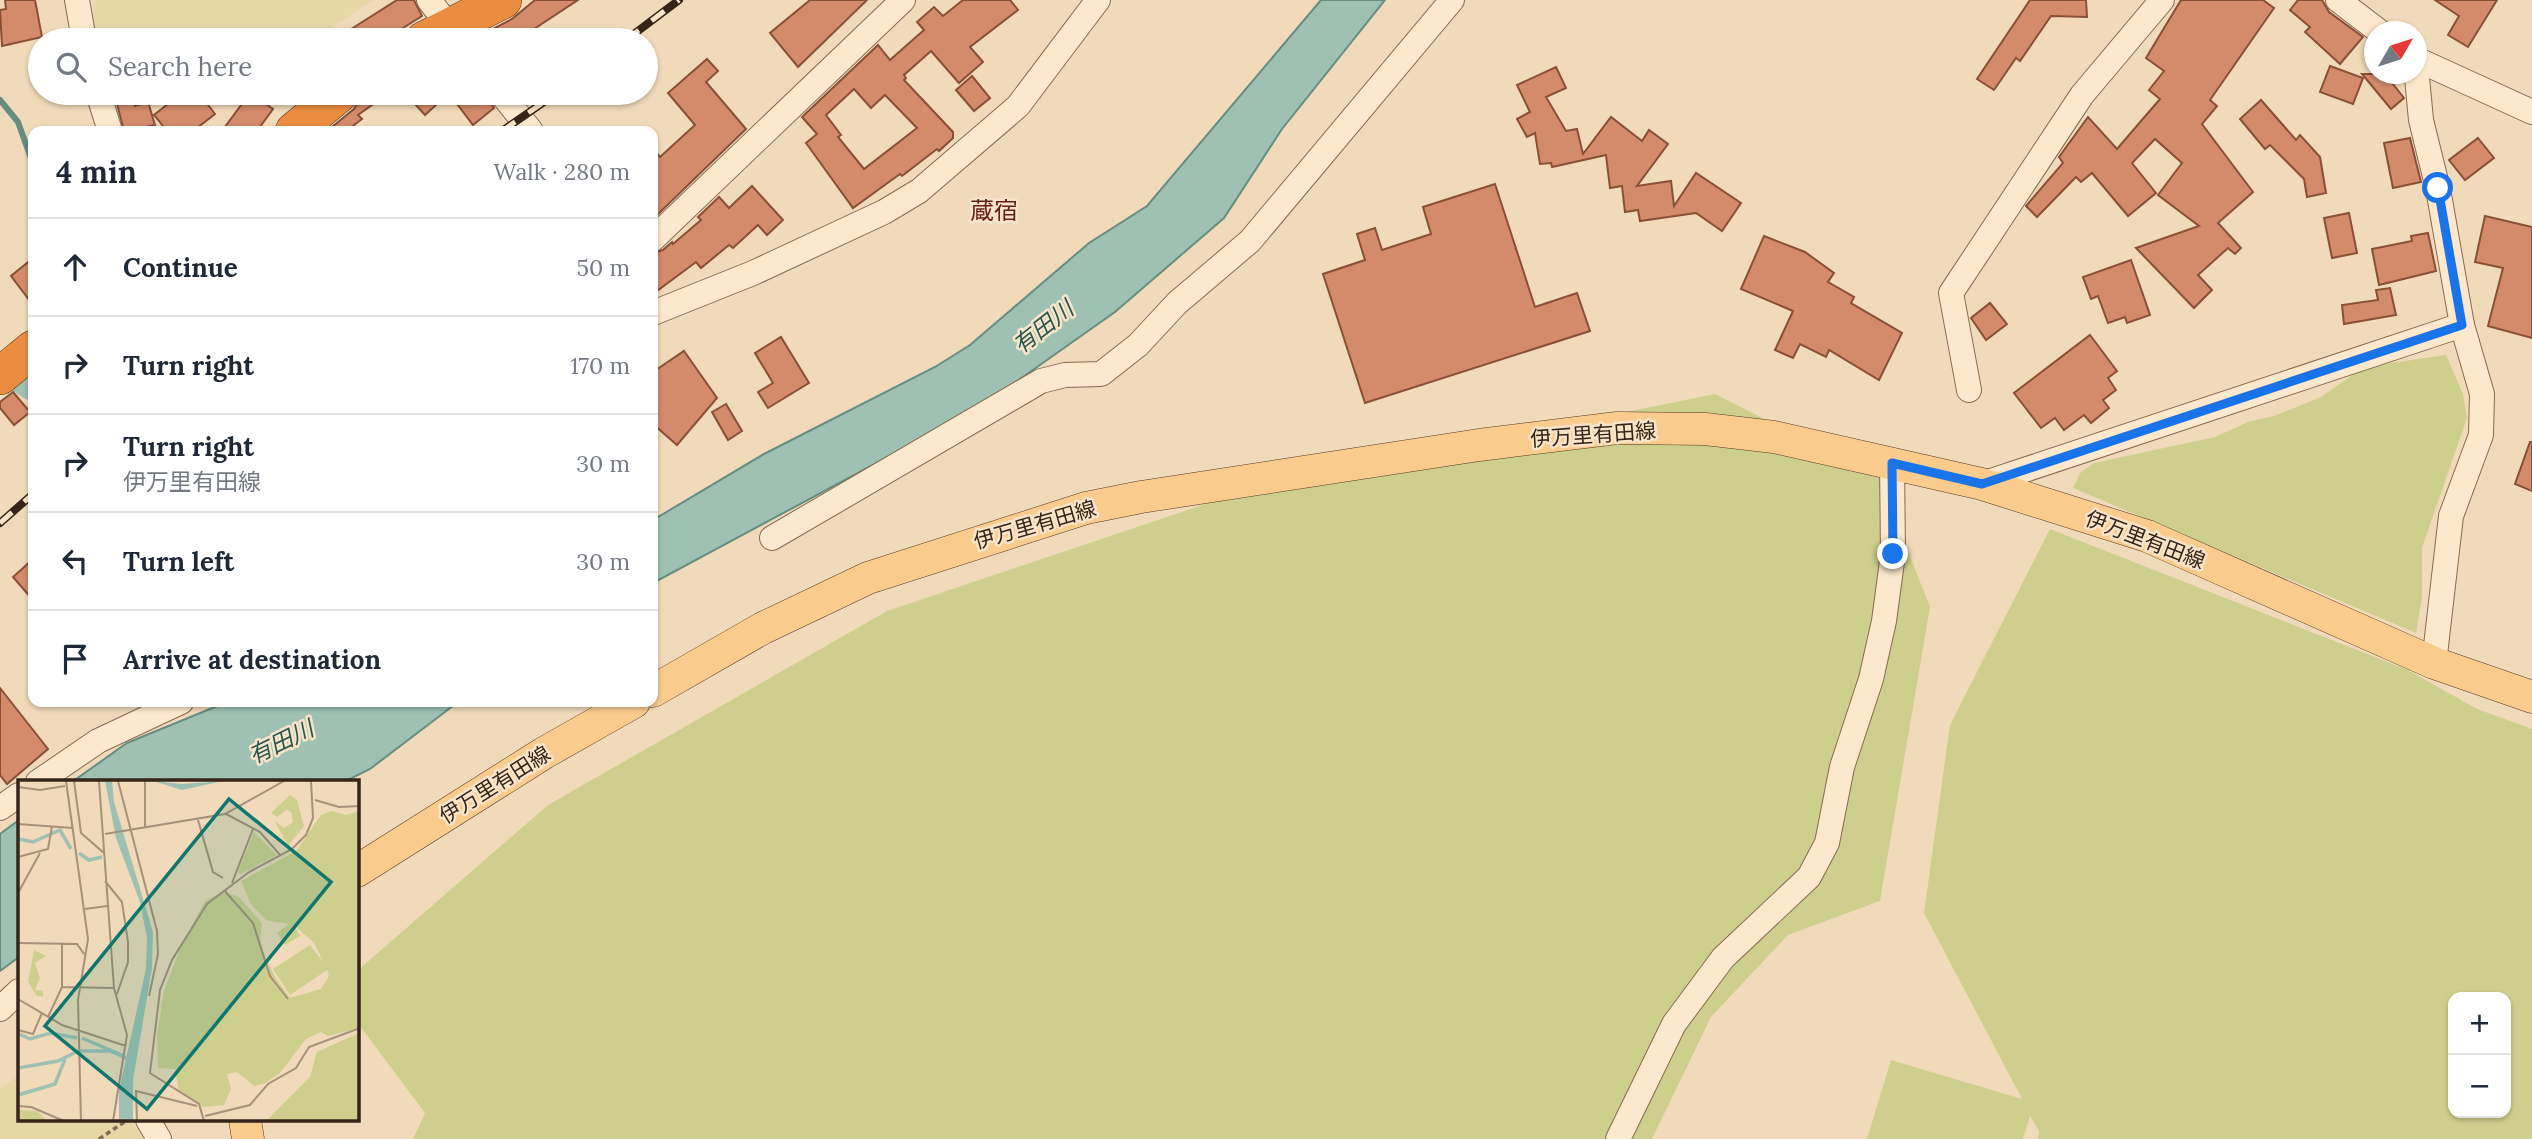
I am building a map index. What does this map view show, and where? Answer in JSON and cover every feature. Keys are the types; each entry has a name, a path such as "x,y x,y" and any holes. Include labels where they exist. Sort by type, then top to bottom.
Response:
{"highway":[{"path":"440,27 503,0"},
{"path":"300,126 325,105"},
{"path":"0,376 28,353"}],"main road":[{"name":"伊万里有田線","path":"658,688 763,628 868,578 1086,508 1141,497 1479,445 1617,428 1705,429 1774,437 1982,484 2147,536 2434,663 2532,698"},
{"name":"伊万里有田線","path":"359,870 544,753 625,707"}],"street":[{"path":"77,0 82,28"},
{"path":"658,234 903,0"},
{"path":"658,311 753,273 884,212 919,191 1018,106 1098,0"},
{"path":"772,538 1041,381 1065,375 1101,374 1129,352 1177,303 1250,241 1452,0"},
{"path":"1969,390 1951,293 2081,95 2162,0"},
{"path":"2339,0 2366,21"},
{"path":"2427,64 2532,112"},
{"path":"2418,84 2421,120 2438,188 2462,325 2482,394 2481,435 2451,516 2434,663"},
{"path":"102,105 108,126"},
{"path":"510,105 527,126"},
{"path":"1982,484 2462,325"},
{"path":"1618,1139 1674,1024 1723,958 1809,877 1827,843 1842,767 1871,679 1884,621 1893,554 1892,463"},
{"path":"41,780 98,741 167,707"},
{"path":"0,808 18,796"},
{"path":"0,1009 18,992"},
{"path":"149,1122 159,1139"}],"path":[{"path":"99,1139 125,1122"}],"shaded area":[{"path":"95,0 373,0 331,28 94,28"},
{"path":"18,1077 18,1122 133,1122 142,1139 0,1139 0,1088"}],"green space":[{"path":"2446,355 2463,394 2467,418 2422,548 2422,597 2416,633 2073,488 2081,472 2094,463 2215,437 2248,422 2274,416 2321,397 2364,367"},
{"path":"1715,394 1879,477 1930,607 1880,901 1788,935 1711,1017 1652,1139 413,1139 425,1113 359,1025 359,969 548,805 887,611 1253,488"},
{"path":"2050,529 2408,670 2477,709 2532,729 2532,1139 2038,1139 2039,1131 2030,1116 2023,1139 1867,1139 1891,1060 2022,1099 1924,913 1950,725"}],"water":[{"name":"有田川","path":"1321,0 1385,0 1282,129 1224,218 1115,312 979,408 658,580 658,517 764,454 935,367 970,345 1089,243 1147,206"},
{"name":"有田川","path":"215,707 451,707 370,769 348,780 75,780 127,743"},
{"path":"18,821 18,958 0,971 0,834"}],"building":[{"path":"5,0 35,0 40,28 28,28 28,40 2,46 0,10 6,9"},
{"path":"397,0 414,0 422,16 403,28 353,28"},
{"path":"535,0 578,0 536,28 495,28 512,19"},
{"path":"810,0 867,0 798,67 770,33"},
{"path":"963,0 1010,0 1018,10 970,47 983,62 959,83 931,51 904,75 904,80 953,132 953,138 939,151 937,149 853,208 806,143 817,134 802,117 878,45 890,60 924,30 917,22 934,7 943,16","holes":["854,89 871,108 885,95 917,128 864,169 838,137 841,135 826,115"]},
{"path":"2030,0 2086,0 2087,17 2051,16 2020,61 2016,58 1994,90 1977,79"},
{"path":"2181,0 2263,0 2274,8 2210,100 2217,106 2202,124 2253,192 2218,223 2241,248 2235,254 2228,248 2198,275 2212,290 2194,308 2136,248 2199,226 2158,195 2182,163 2155,139 2132,163 2156,193 2128,216 2092,173 2081,182 2076,177 2037,217 2026,206 2063,163 2059,157 2088,117 2117,149 2160,99 2149,90 2164,71 2146,58"},
{"path":"2298,0 2322,0 2329,12 2363,37 2340,64 2305,32 2310,27 2290,10"},
{"path":"2435,0 2497,0 2468,47 2448,35 2459,16"},
{"path":"707,59 718,71 706,82 746,129 658,214 658,154 660,157 695,125 668,93"},
{"path":"2330,66 2363,78 2353,104 2320,92"},
{"path":"1556,67 1566,88 1546,97 1566,131 1577,129 1583,154 1611,117 1642,141 1649,130 1668,144 1637,186 1671,181 1674,206 1696,173 1741,203 1722,231 1696,213 1640,221 1638,210 1625,212 1622,186 1610,188 1606,155 1552,167 1551,163 1540,164 1535,133 1527,137 1517,119 1530,112 1517,85"},
{"path":"972,76 990,98 974,111 956,90"},
{"path":"2370,84 2393,84 2404,98 2391,109"},
{"path":"2261,100 2296,140 2300,135 2320,157 2326,193 2307,197 2304,179 2270,145 2265,149 2240,119"},
{"path":"117,105 149,105 155,125 123,126"},
{"path":"167,105 208,105 215,114 199,126 163,126 154,115"},
{"path":"241,105 267,105 273,109 261,126 226,126"},
{"path":"356,105 372,105 358,115 362,119 353,126 333,126"},
{"path":"416,105 436,105 425,115"},
{"path":"458,105 492,105 494,108 473,125"},
{"path":"2410,138 2421,182 2393,188 2384,143"},
{"path":"2478,138 2494,158 2465,180 2449,160"},
{"path":"1495,184 1535,307 1577,293 1590,331 1365,403 1323,274 1365,260 1357,234 1375,228 1382,250 1431,234 1423,207"},
{"path":"752,186 783,220 767,235 758,225 733,248 729,245 701,268 696,262 658,290 658,252 672,242 673,244 701,220 698,217 719,197 729,208"},
{"path":"2349,213 2357,253 2332,258 2324,218"},
{"path":"2485,216 2532,227 2532,338 2488,326 2503,268 2475,262"},
{"path":"2428,233 2436,271 2379,285 2372,249 2412,241 2411,236"},
{"path":"1764,236 1805,252 1834,273 1828,282 1854,297 1851,303 1902,333 1879,380 1829,350 1826,357 1800,344 1793,358 1775,350 1793,311 1741,289"},
{"path":"2131,260 2150,315 2127,323 2125,317 2108,323 2098,296 2091,299 2083,277"},
{"path":"28,262 28,298 11,276"},
{"path":"2390,288 2396,315 2344,324 2342,305 2378,300 2376,290"},
{"path":"1990,303 2007,324 1986,340 1971,318"},
{"path":"2090,335 2117,371 2108,378 2116,390 2103,400 2109,408 2091,423 2084,415 2064,430 2055,418 2041,428 2014,393"},
{"path":"781,337 809,383 768,408 758,392 773,383 755,353"},
{"path":"684,351 717,398 677,445 658,428 658,369"},
{"path":"13,392 28,410 28,414 14,425 0,408 0,402"},
{"path":"726,404 742,431 728,440 712,412"},
{"path":"2532,442 2532,491 2515,484"},
{"path":"28,564 28,594 13,577"},
{"path":"0,688 48,749 7,784 0,775"}],"waterway":[{"path":"0,100 18,122 28,150"},
{"path":"20,374 28,380"}],"railway":[{"path":"642,28 679,0"},
{"path":"509,126 540,105"},
{"path":"0,523 28,498"}],"district":[{"name":"蔵宿","path":"994,211"}],"route":[{"path":"1893,554 1892,463 1982,484 2462,325 2438,188"}]}
